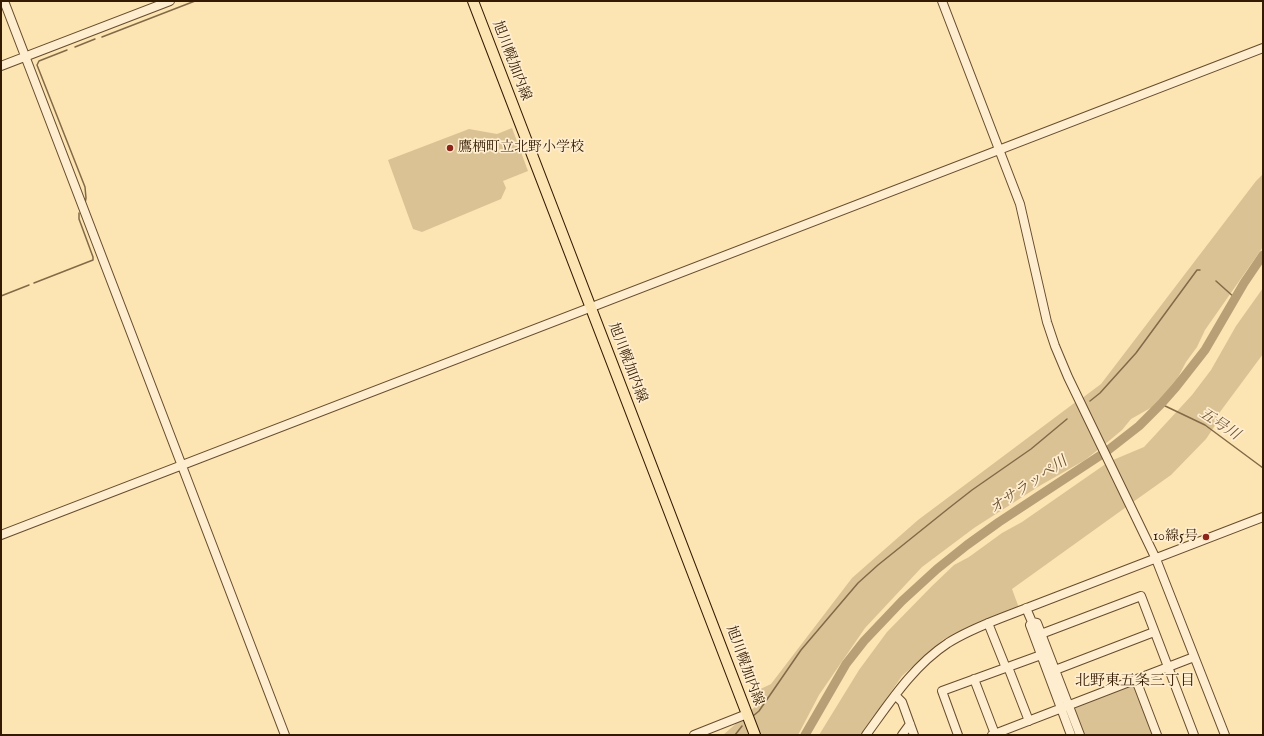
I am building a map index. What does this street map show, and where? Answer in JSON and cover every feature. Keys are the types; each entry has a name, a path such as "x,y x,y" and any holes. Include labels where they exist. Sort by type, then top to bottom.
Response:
{"main road":[{"name":"旭川幌加内線","path":"473,1 754,733"}],"street":[{"path":"4,1 24,57 286,735"},
{"path":"1,66 170,1"},
{"path":"942,1 1020,204 1047,322 1055,346 1068,377 1124,490 1156,559 1224,735"},
{"path":"1,535 1263,48"},
{"path":"866,735 917,668 948,643 988,623 1263,517"},
{"path":"1041,634 1141,596 1194,735"},
{"path":"1026,608 1032,622 1030,625 1040,655 1051,671"},
{"path":"1032,622 1037,623 1051,671 1065,707 1080,735"},
{"path":"988,623 1029,721"},
{"path":"1051,671 1154,632"},
{"path":"958,735 942,691 1040,655"},
{"path":"974,679 994,734 1194,657"},
{"path":"1136,680 1157,735"},
{"path":"895,695 902,702 914,735"},
{"path":"1065,707 1071,735"},
{"path":"694,735 747,714"},
{"path":"902,735 910,724"}],"shaded area":[{"path":"512,128 528,171 503,181 506,188 501,199 422,232 413,229 388,160 469,129 497,134"},
{"path":"1263,174 1263,247 1205,330 1197,347 1186,362 1175,383 1154,406 1131,419 1122,430 1104,445 1081,399 1101,384 1256,181"},
{"path":"1263,288 1263,354 1217,416 1216,424 1206,439 1171,475 1133,502 1113,460 1144,447 1192,395 1211,370 1236,326"},
{"path":"1077,401 1099,449 1085,460 1041,485 974,528 922,567 865,628 819,695 798,735 759,735 749,712 756,706 750,694 771,684 852,578 918,520"},
{"path":"1107,463 1129,505 1012,589 1019,608 944,639 902,676 861,735 819,735 859,670 887,632 954,565 969,557 1002,533 1022,522"},
{"path":"1134,682 1154,734 1082,735 1072,707"},
{"path":"746,715 754,735 723,735"}],"waterway":[{"path":"102,37 195,1"},
{"path":"75,47 95,39"},
{"path":"67,50 39,61 37,65 85,187 85,203"},
{"path":"34,283 93,260 79,219 79,213"},
{"name":"オサラッペ川","path":"805,735 846,664 864,641 902,601 937,569 967,545 999,522 1107,451 1139,426 1161,404 1205,350 1244,283 1263,255"},
{"path":"1090,401 1100,393 1136,353 1197,270 1200,270"},
{"path":"1216,281 1235,298"},
{"path":"1,296 29,285"},
{"name":"五号川","path":"1161,404 1205,425 1263,468"},
{"path":"753,716 759,711 801,650 858,583 949,508 1031,449 1067,419"},
{"path":"735,735 742,726"}],"place":[{"name":"鷹栖町立北野小学校","path":"450,148"},
{"name":"10線5号","path":"1206,537"}],"district":[{"name":"北野東五条三丁目","path":"1135,682"}]}
